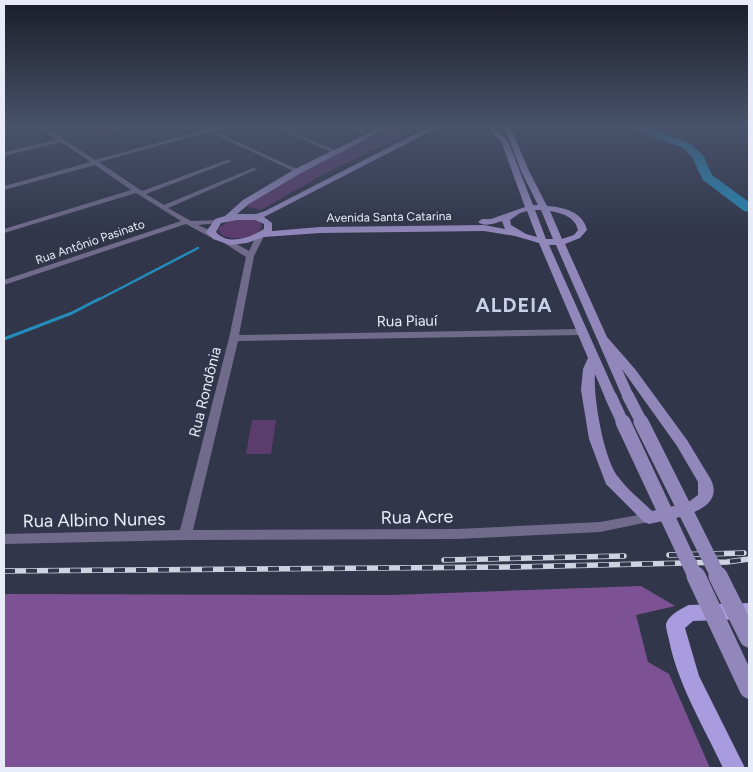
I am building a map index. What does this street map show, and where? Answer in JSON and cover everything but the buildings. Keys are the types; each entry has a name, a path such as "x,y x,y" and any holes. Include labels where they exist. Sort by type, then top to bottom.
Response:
{"main road":[{"path":"225,241 213,235 212,228 237,208 316,162"},
{"path":"257,217 364,162"},
{"path":"513,162 543,242 581,332 749,689"},
{"path":"523,162 525,172 544,208 628,396 749,638"},
{"path":"237,208 246,216"},
{"name":"Avenida Santa Catarina","path":"225,241 242,241 262,235 320,230 484,228 514,233 543,242 559,242 578,236 583,230 583,226 573,216 560,210 544,208 530,208 517,211 492,222 311,225 268,223"},
{"path":"224,219 246,216 257,217 268,223 268,230 262,235"},
{"path":"508,216 506,219 507,226 514,233"},
{"path":"594,360 588,369 587,390 596,439 611,480 649,518 691,508 705,498 705,482 697,467 661,413 602,338"},
{"path":"734,768 687,671 680,653 675,625 689,613 749,611"}],"street":[{"path":"4,188 95,162"},
{"path":"95,162 185,222 213,235"},
{"path":"4,230 139,192 226,162"},
{"path":"278,162 298,171"},
{"path":"163,208 255,169"},
{"name":"Rua Antônio Pasinato","path":"4,283 185,222 202,224 224,219"},
{"name":"Rua Rondônia","path":"185,535 234,338 250,256 262,235"},
{"path":"225,241 238,247 250,256"},
{"name":"Rua Piauí","path":"234,338 581,332"},
{"name":"Rua Acre","path":"185,535 420,535 519,532 600,527 649,518"},
{"name":"Rua Albino Nunes","path":"4,539 185,535"}],"shaded area":[{"path":"317,162 349,162 261,210 248,207 247,203"},
{"path":"232,219 253,219 261,223 262,227 254,235 237,239 220,234 218,228"},
{"path":"252,420 276,420 271,454 246,454"},
{"path":"641,586 675,606 636,615 648,662 669,674 710,768 4,768 4,594 391,595"}],"waterway":[{"path":"700,162 707,177 749,208"},
{"path":"96,301 198,248"},
{"path":"4,339 72,313 99,299"}],"railway":[{"path":"669,555 744,553"},
{"path":"444,560 624,556"},
{"path":"4,571 515,567 727,562 749,559"}],"district":[{"name":"ALDEIA","path":"514,305"}]}
